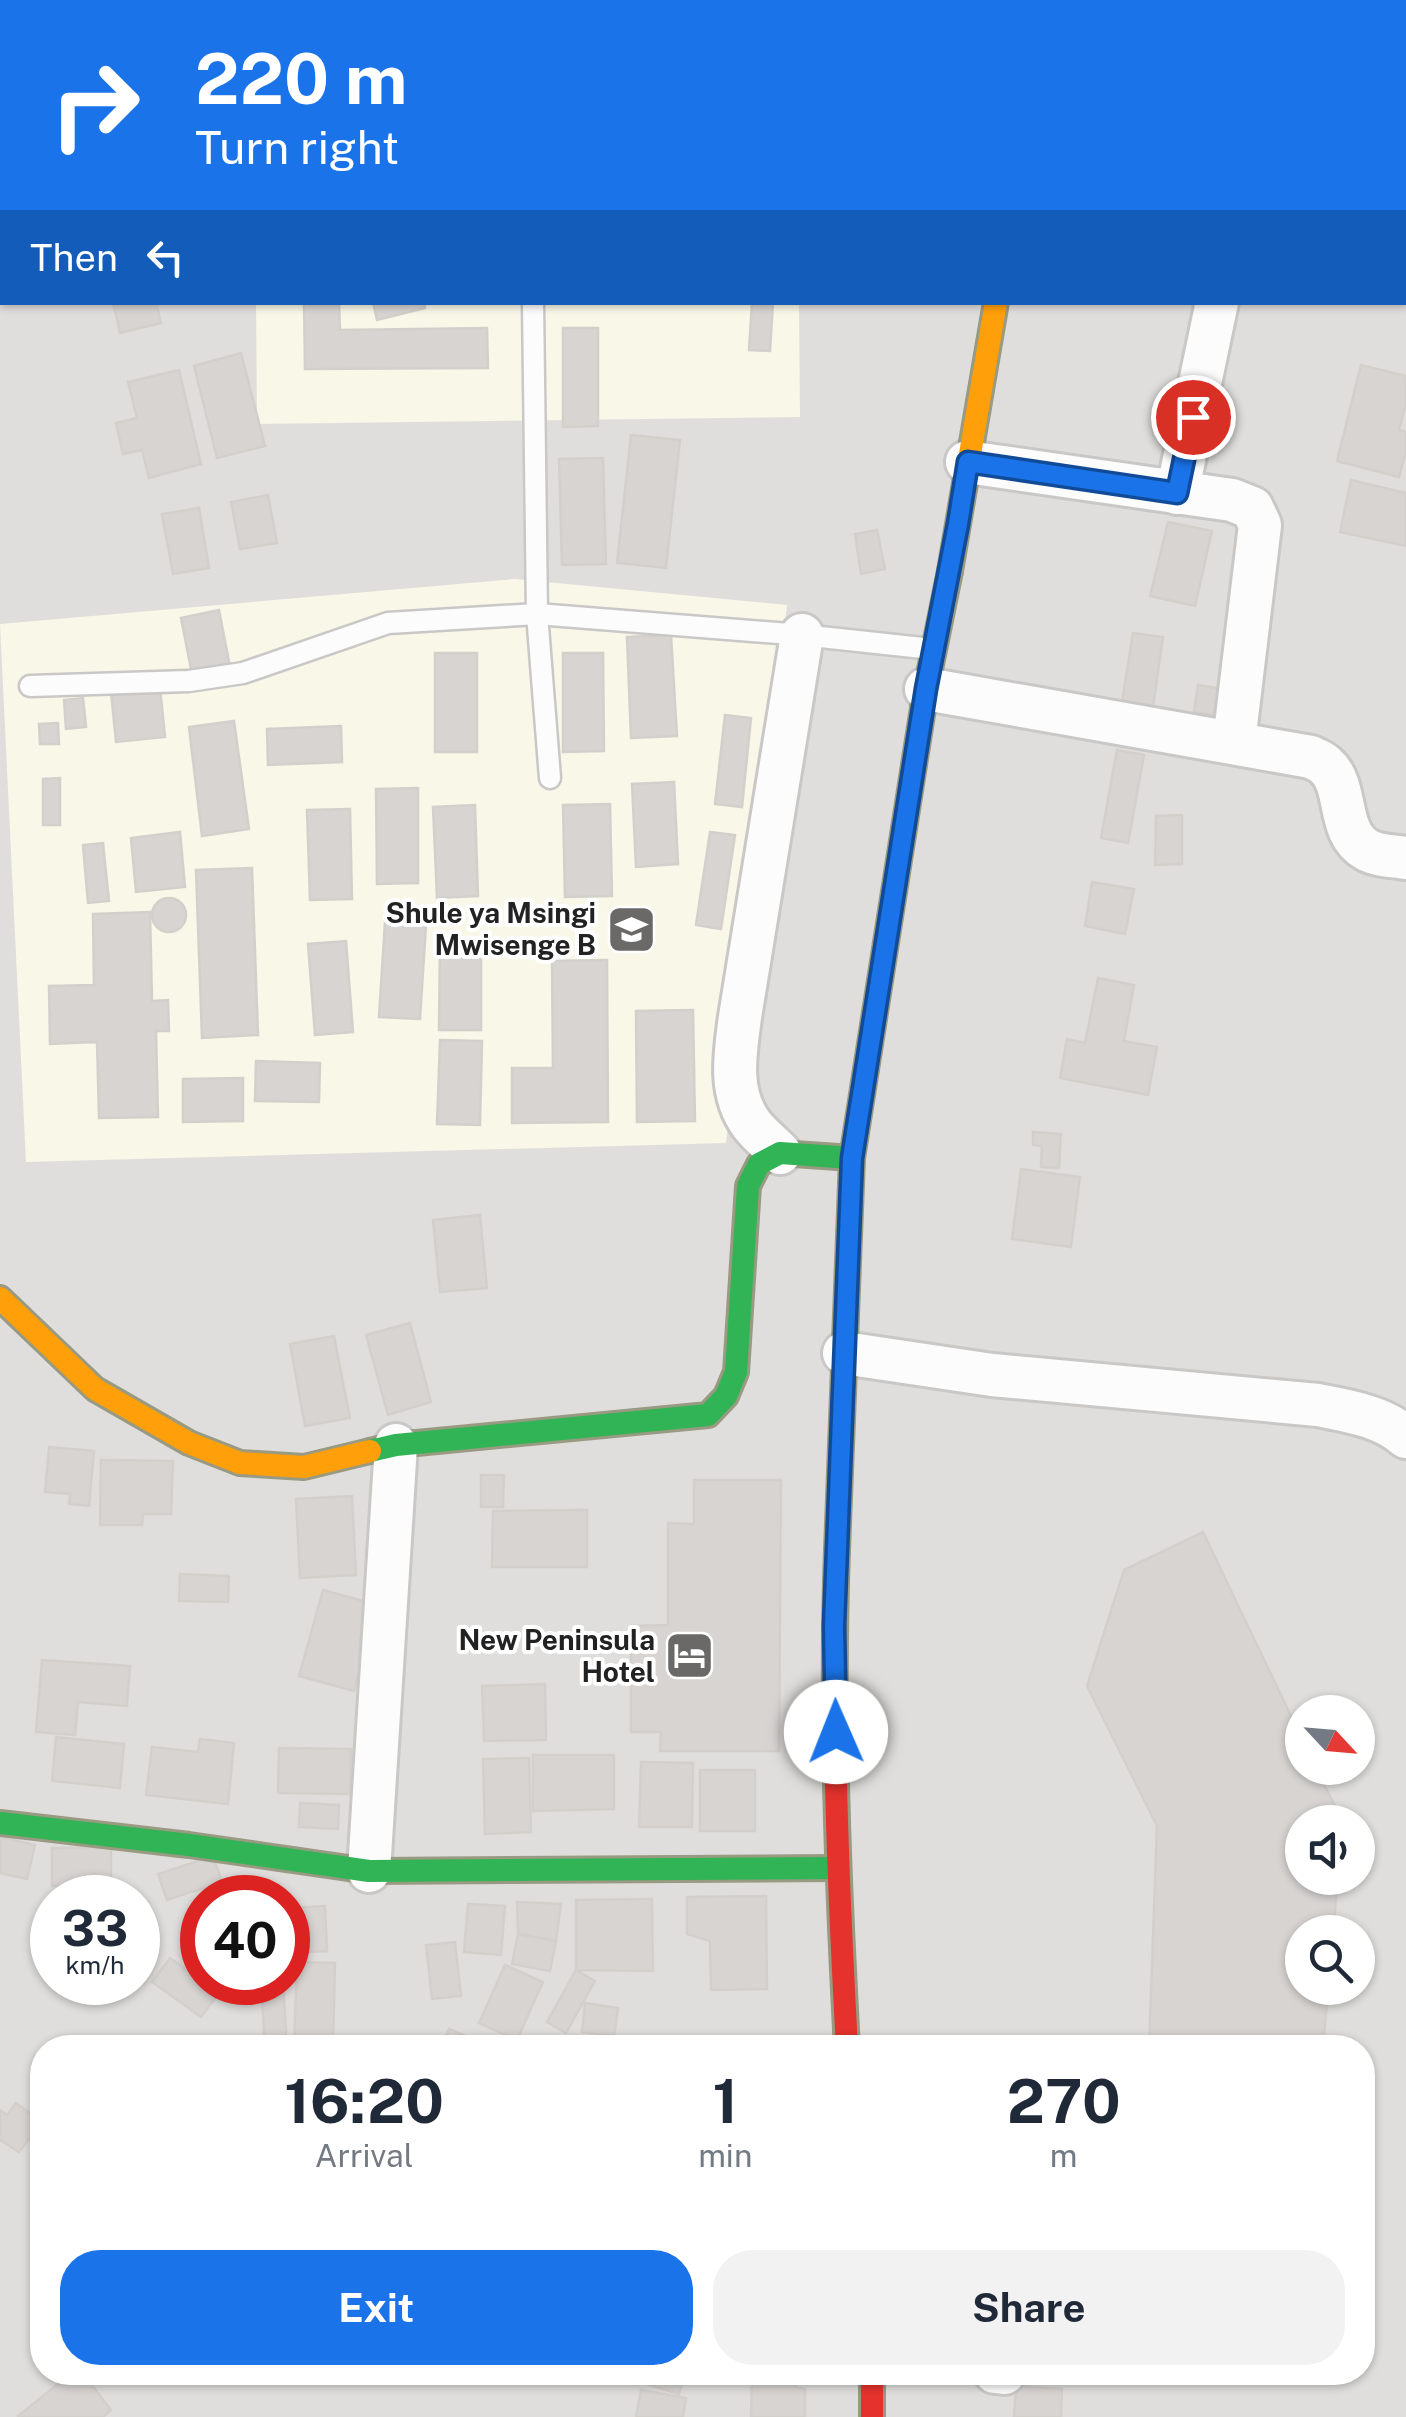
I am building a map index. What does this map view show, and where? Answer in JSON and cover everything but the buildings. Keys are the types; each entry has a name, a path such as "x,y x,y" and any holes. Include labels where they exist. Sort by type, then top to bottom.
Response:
{"street":[{"path":"846,2035 838,1868 834,1626 852,1158 930,669 995,305"},
{"path":"1177,493 1215,305"},
{"path":"968,462 1232,500 1252,508 1260,524 1234,742"},
{"path":"780,1154 752,1125 738,1099 734,1062 802,635"},
{"path":"930,669 1048,712 1311,757 1326,765 1335,778 1355,841 1368,851 1406,858"},
{"path":"0,1298 95,1388 189,1443 240,1464 304,1467 396,1445 708,1416 720,1406 736,1372 748,1186 759,1164 780,1154 852,1158"},
{"path":"844,1353 992,1376 1318,1405 1363,1415 1406,1436"},
{"path":"369,1871 396,1445"},
{"path":"0,1822 369,1871 838,1868"},
{"path":"872,2385 872,2417"}],"lane":[{"path":"533,305 537,614 550,778"},
{"path":"30,686 189,681 242,674 388,623 537,614 802,635 930,669"}],"shaded area":[{"path":"0,305 1406,305 1406,2417 0,2417"},
{"path":"256,305 799,305 800,417 257,424"},
{"path":"515,579 787,605 726,1143 26,1162 0,624"}],"traffic: fast":[{"path":"837,1550 852,1158 926,689 950,571"},
{"path":"370,1451 396,1445 708,1415 726,1396 736,1372 748,1186 759,1164 780,1153 852,1158"},
{"path":"0,1823 369,1871 837,1868"}],"traffic: slow":[{"path":"950,571 995,305"},
{"path":"0,1298 95,1389 189,1443 240,1463 304,1467 370,1451"}],"traffic: jam":[{"path":"837,1550 836,1799 846,2035"},
{"path":"872,2385 872,2417"}],"place":[{"name":"Shule ya Msingi Mwisenge B","path":"631,929"},
{"name":"New Peninsula Hotel","path":"690,1656"}],"route":[{"path":"836,1732 834,1626 852,1158 926,689 968,462 1177,493 1193,417"}]}
